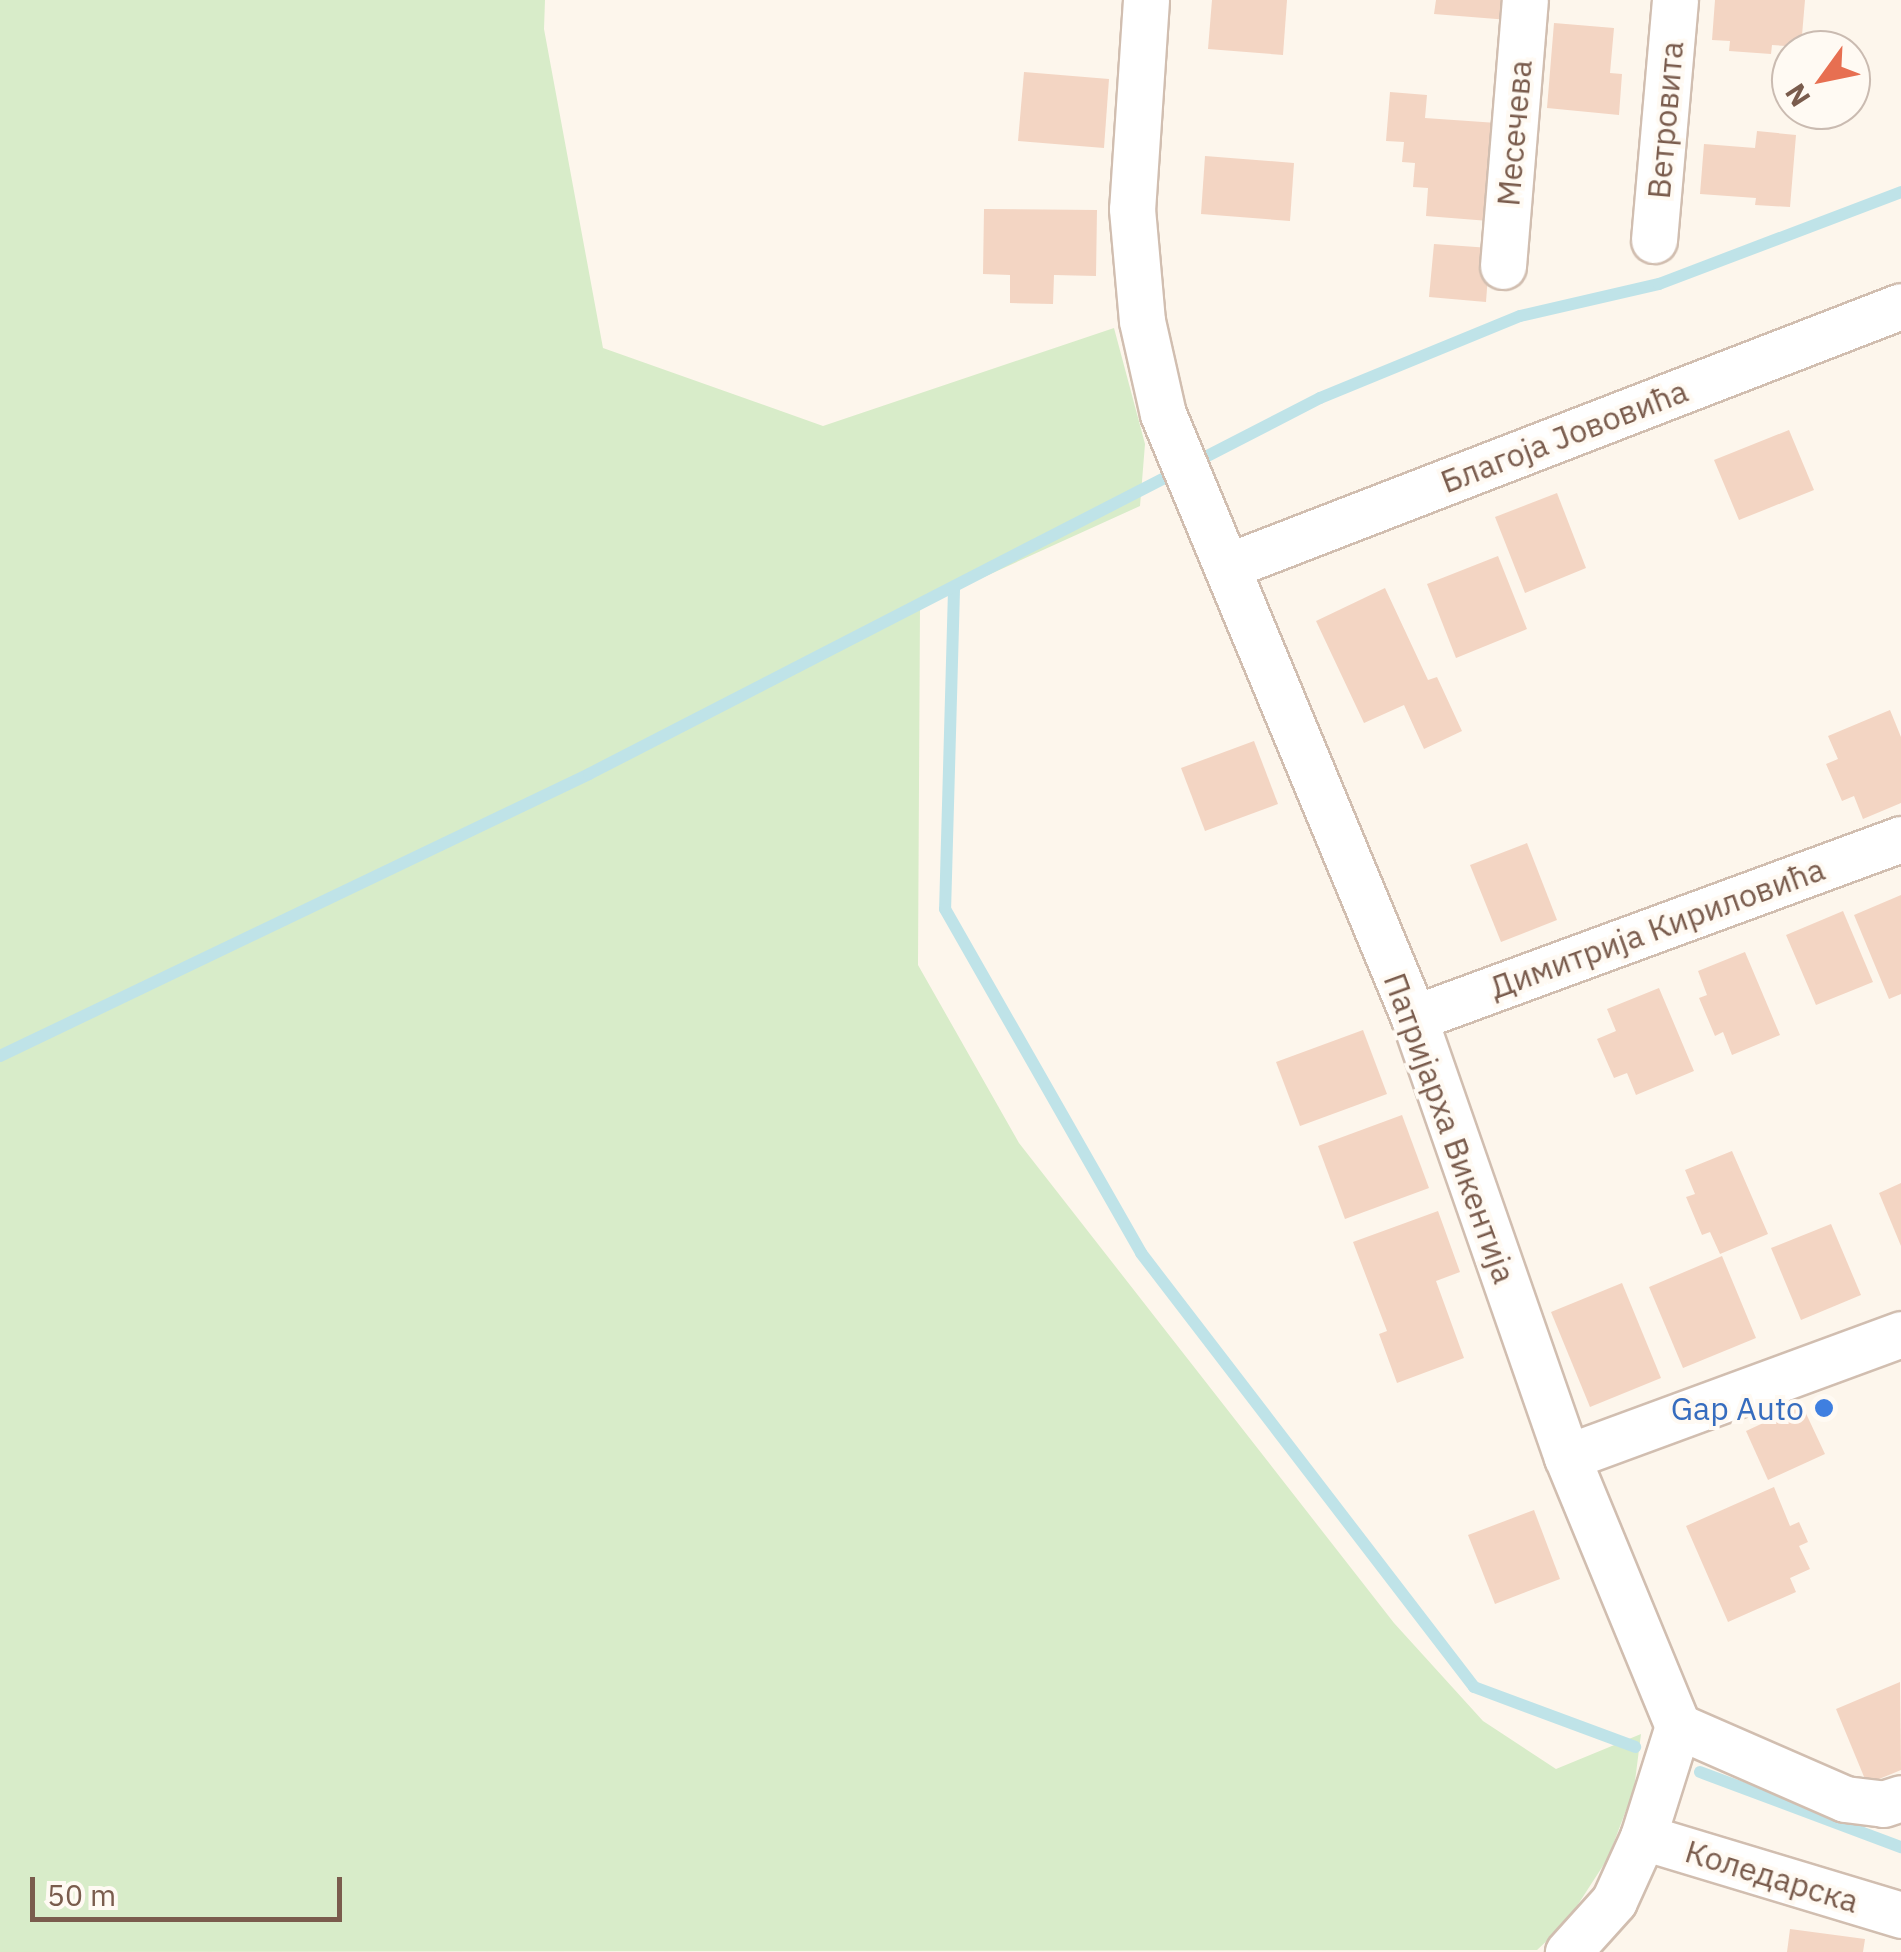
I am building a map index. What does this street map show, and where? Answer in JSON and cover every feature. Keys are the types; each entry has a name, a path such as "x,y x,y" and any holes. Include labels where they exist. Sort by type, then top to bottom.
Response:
{"street":[{"name":"Патријарха Викентија","path":"1146,0 1132,209 1142,321 1163,414 1414,1018 1567,1457 1678,1726"},
{"name":"Месечева","path":"1504,266 1525,0"},
{"name":"Ветровита","path":"1654,240 1675,0"},
{"name":"Благоја Јововића","path":"1228,566 1901,306"},
{"name":"Димитрија Кириловића","path":"1414,1018 1901,839"},
{"path":"1567,1457 1901,1334"},
{"path":"1568,1952 1614,1901 1643,1837 1678,1726 1845,1799 1883,1804 1901,1798"},
{"name":"Коледарска","path":"1643,1837 1901,1915"}],"green space":[{"path":"0,0 545,0 544,29 603,348 823,426 1114,328 1145,444 1140,506 920,606 918,965 1019,1143 1394,1623 1483,1721 1556,1769 1641,1734 1634,1789 1608,1858 1566,1923 1537,1950 0,1952"}],"building":[{"path":"1212,0 1287,0 1283,55 1208,49"},
{"path":"1436,0 1511,0 1509,20 1434,14"},
{"path":"1715,0 1805,0 1802,30 1771,30 1771,54 1729,51 1730,41 1712,40"},
{"path":"1554,23 1614,28 1610,73 1622,74 1619,115 1547,108"},
{"path":"1024,72 1109,79 1104,148 1018,141"},
{"path":"1390,92 1427,95 1425,118 1497,123 1489,221 1426,216 1428,188 1413,187 1415,163 1402,162 1404,142 1386,141"},
{"path":"1757,131 1796,135 1790,207 1755,205 1756,198 1700,194 1704,144 1755,148"},
{"path":"1205,156 1294,163 1290,221 1201,214"},
{"path":"984,209 1097,210 1096,276 1054,275 1053,304 1010,303 1010,275 983,274"},
{"path":"1434,244 1490,248 1486,302 1429,297"},
{"path":"1789,430 1814,490 1739,520 1714,460"},
{"path":"1557,493 1586,568 1525,593 1495,517"},
{"path":"1498,556 1527,629 1456,658 1427,584"},
{"path":"1385,588 1428,680 1437,677 1462,731 1424,749 1404,705 1364,723 1316,621"},
{"path":"1890,710 1901,737 1901,803 1863,819 1854,796 1842,801 1826,764 1838,759 1828,736"},
{"path":"1254,741 1278,804 1205,831 1181,768"},
{"path":"1527,843 1557,920 1501,942 1470,865"},
{"path":"1901,895 1901,994 1889,999 1854,915"},
{"path":"1843,911 1873,982 1816,1005 1786,935"},
{"path":"1745,952 1780,1035 1732,1055 1723,1032 1715,1036 1699,998 1707,995 1698,971"},
{"path":"1659,988 1694,1071 1636,1095 1627,1073 1614,1078 1597,1039 1616,1031 1607,1009"},
{"path":"1363,1030 1387,1094 1300,1126 1276,1062"},
{"path":"1402,1115 1429,1188 1345,1219 1318,1146"},
{"path":"1732,1151 1768,1234 1720,1254 1710,1232 1702,1235 1686,1197 1695,1194 1685,1170"},
{"path":"1901,1183 1901,1246 1879,1193"},
{"path":"1438,1211 1460,1272 1436,1281 1464,1358 1397,1383 1379,1334 1387,1331 1353,1242"},
{"path":"1831,1224 1861,1295 1801,1320 1771,1248"},
{"path":"1722,1256 1756,1338 1683,1368 1649,1287"},
{"path":"1622,1283 1661,1378 1590,1407 1551,1312"},
{"path":"1802,1405 1825,1454 1768,1480 1746,1431"},
{"path":"1774,1487 1790,1526 1799,1522 1808,1542 1799,1546 1810,1569 1790,1578 1796,1592 1728,1622 1686,1526"},
{"path":"1534,1510 1560,1579 1495,1604 1468,1535"},
{"path":"1900,1682 1901,1770 1867,1784 1836,1709"},
{"path":"1790,1929 1865,1939 1863,1952 1787,1952"}],"waterway":[{"path":"0,1056 589,774 1320,398 1520,316 1659,284 1901,192"},
{"path":"954,590 945,909 1141,1253 1474,1687 1635,1747"},
{"path":"1700,1772 1901,1847"}],"place":[{"name":"Gap Auto","path":"1824,1408"}]}
